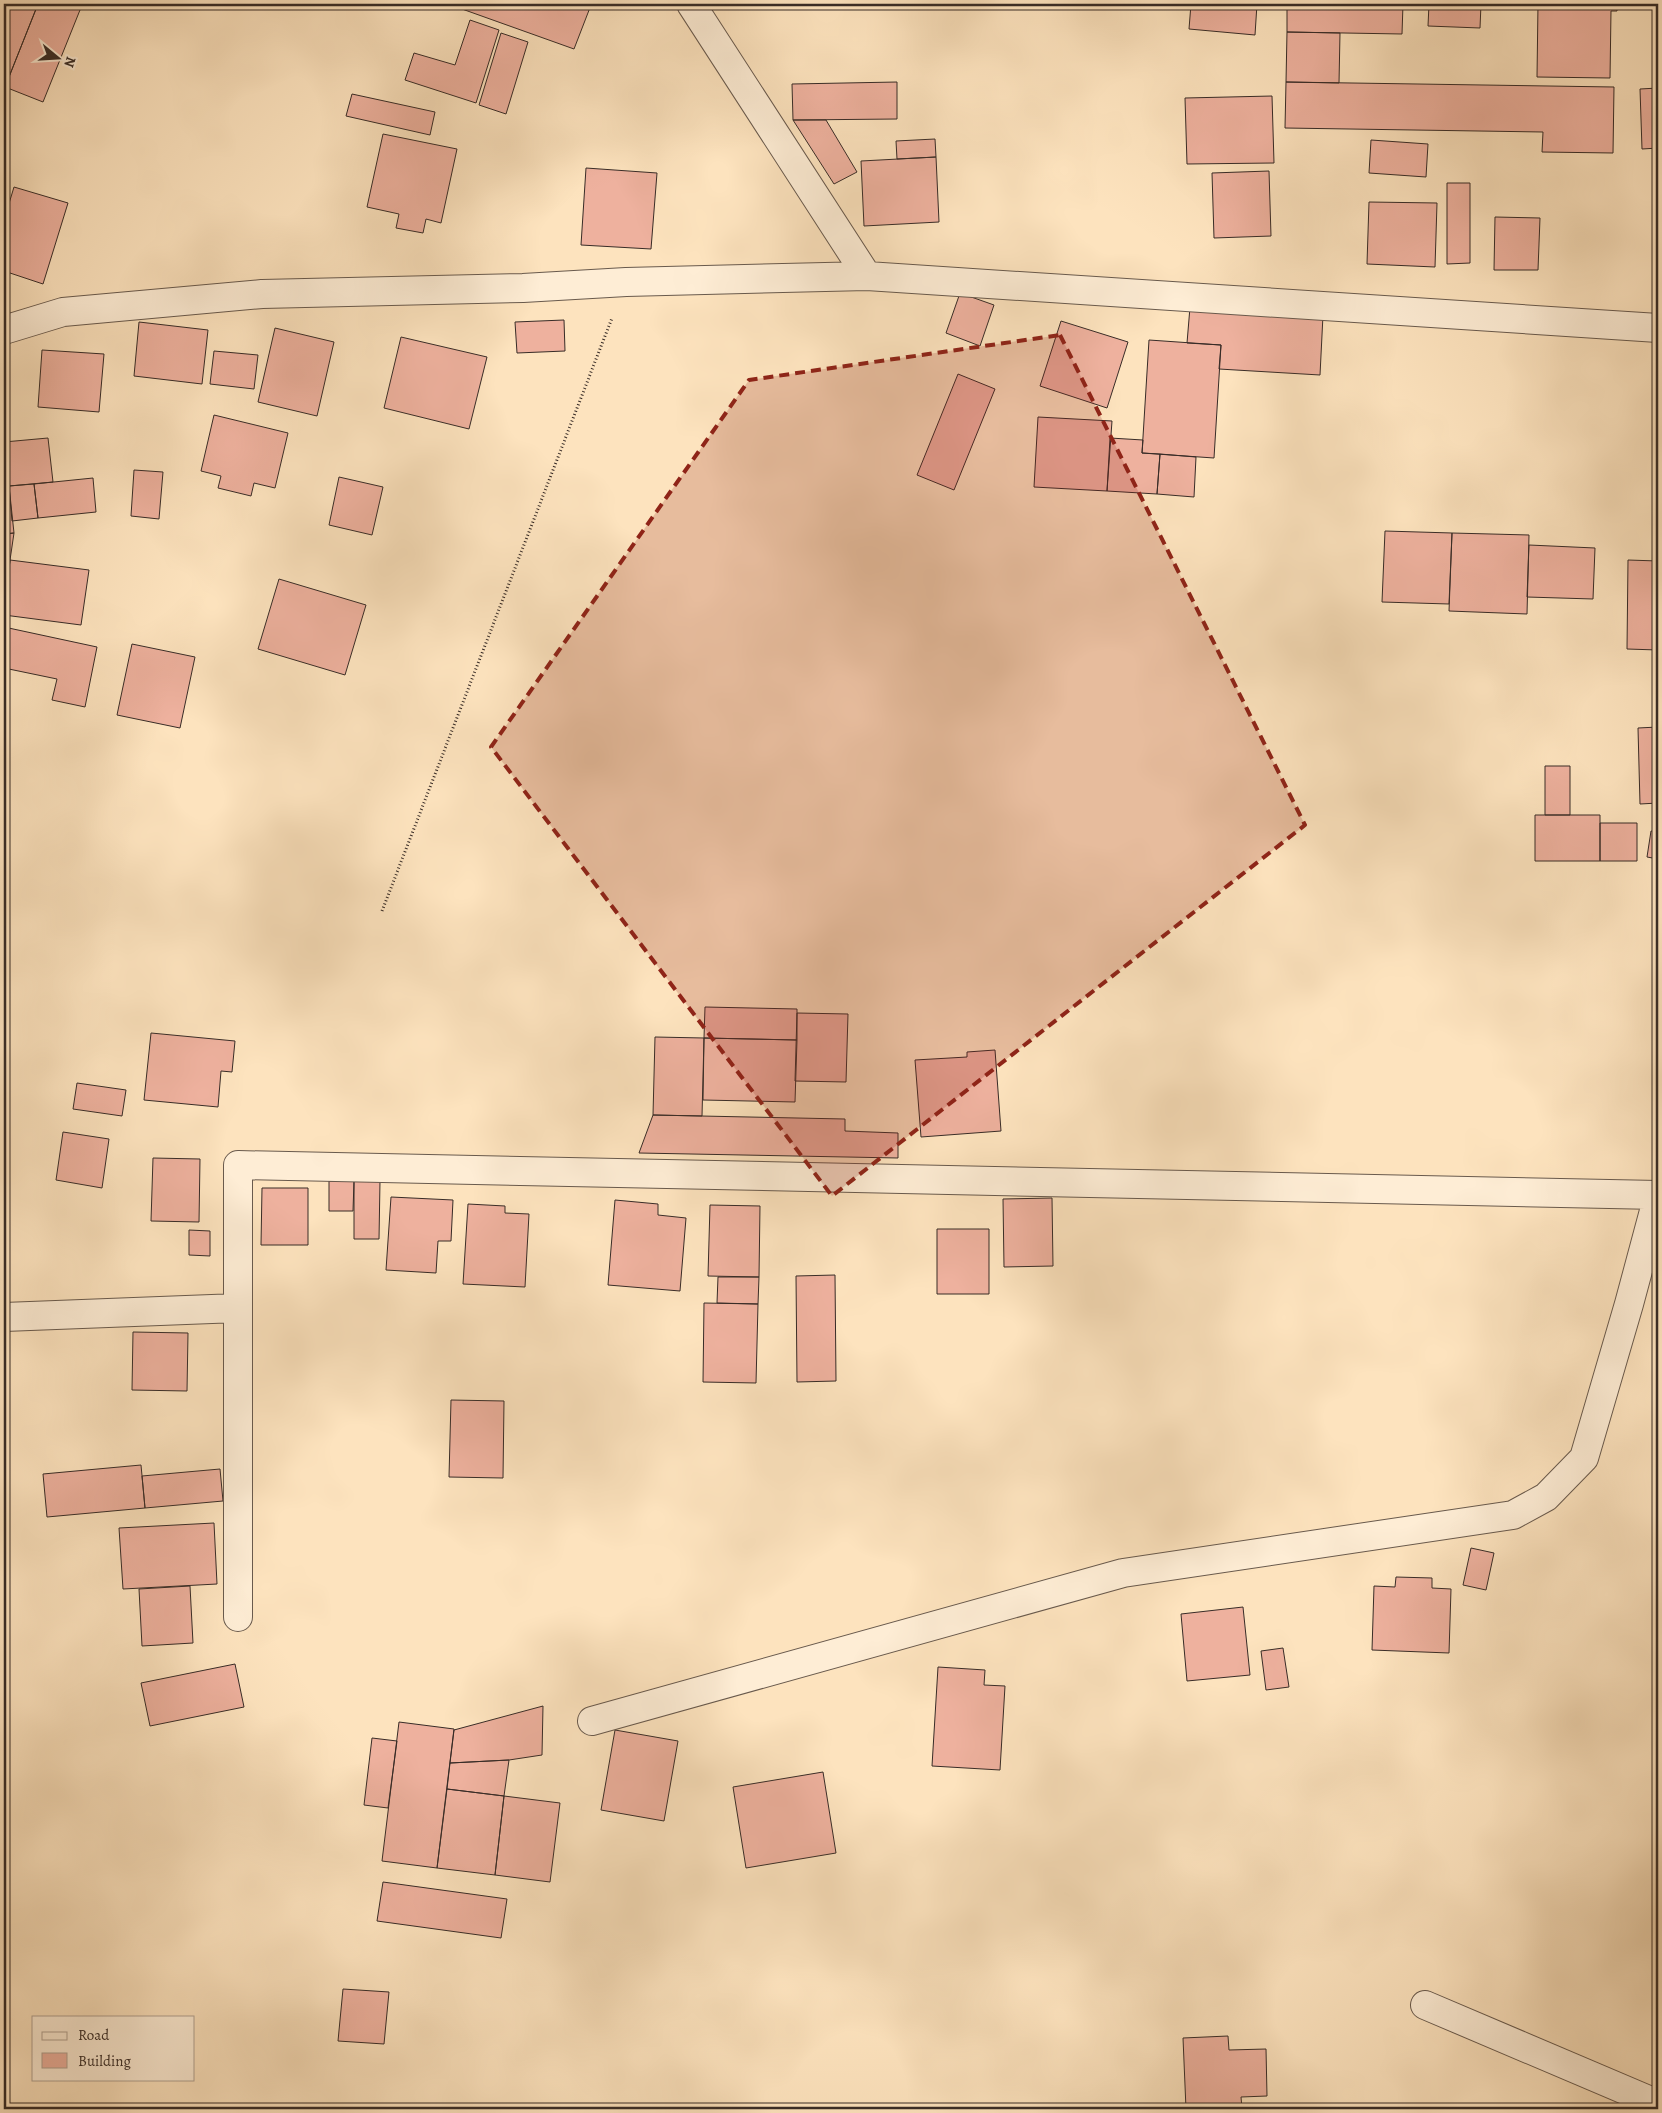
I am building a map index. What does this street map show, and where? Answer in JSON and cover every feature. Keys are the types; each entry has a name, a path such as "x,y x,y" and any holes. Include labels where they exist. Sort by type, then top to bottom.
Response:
{"street":[{"path":"691,4 867,276"},
{"path":"4,330 63,312 262,294 523,288 626,282 867,276 1658,328"},
{"path":"238,1617 238,1165 1658,1196 1584,1458 1546,1497 1513,1516 1123,1573 592,1720"},
{"path":"4,1317 238,1308"},
{"path":"1425,2005 1658,2104"}],"path":[{"path":"382,911 626,282"}],"highlighted area":[{"path":"1060,335 1305,825 832,1196 491,747 749,380"}],"building":[{"path":"4,4 38,4 5,87 4,87"},
{"path":"38,4 82,5 43,102 5,87"},
{"path":"448,4 588,4 591,5 574,49"},
{"path":"1191,4 1257,4 1255,35 1189,29"},
{"path":"1287,4 1403,4 1402,34 1287,32"},
{"path":"1429,4 1481,4 1480,28 1428,26"},
{"path":"1538,4 1617,4 1617,11 1611,11 1610,78 1537,77"},
{"path":"470,20 499,30 476,103 405,80 414,53 455,65"},
{"path":"1287,32 1340,33 1339,83 1286,82"},
{"path":"501,33 528,42 506,114 479,105"},
{"path":"897,82 897,119 793,120 792,84"},
{"path":"1286,82 1614,87 1613,153 1542,152 1543,132 1285,128"},
{"path":"1658,88 1658,148 1642,149 1640,89"},
{"path":"352,94 435,112 430,135 346,116"},
{"path":"1272,96 1274,163 1187,164 1185,98"},
{"path":"793,120 826,120 857,172 834,184"},
{"path":"383,134 457,149 441,223 426,219 423,233 396,228 399,214 367,207"},
{"path":"935,139 936,157 897,159 896,141"},
{"path":"1371,140 1428,144 1426,177 1369,173"},
{"path":"936,157 939,222 864,226 861,161"},
{"path":"586,168 657,173 651,249 581,245"},
{"path":"1269,171 1271,236 1214,238 1212,173"},
{"path":"1447,183 1470,183 1470,263 1447,264"},
{"path":"14,187 68,203 43,284 4,271 4,220"},
{"path":"1369,202 1437,203 1435,267 1367,264"},
{"path":"1495,217 1540,218 1538,270 1494,270"},
{"path":"960,293 994,305 980,346 946,333"},
{"path":"1190,307 1323,315 1320,375 1219,369 1221,345 1187,343"},
{"path":"564,320 565,351 517,353 515,322"},
{"path":"1061,321 1128,342 1107,408 1040,386"},
{"path":"139,322 208,330 202,384 134,376"},
{"path":"275,328 334,342 317,416 258,402"},
{"path":"401,337 487,357 469,429 384,408"},
{"path":"1149,340 1221,345 1214,458 1142,453"},
{"path":"42,350 104,354 99,412 38,407"},
{"path":"214,351 258,355 254,389 210,384"},
{"path":"958,374 995,389 954,490 917,475"},
{"path":"214,415 288,433 275,488 254,483 251,496 218,488 221,476 201,471"},
{"path":"1038,417 1112,421 1107,491 1034,487"},
{"path":"48,438 53,482 9,486 4,462 4,442"},
{"path":"1110,438 1143,440 1142,453 1160,454 1157,494 1107,491"},
{"path":"1160,454 1196,457 1194,497 1157,494"},
{"path":"4,462 9,486 4,487"},
{"path":"134,470 163,472 159,519 131,516"},
{"path":"339,477 383,487 372,535 329,525"},
{"path":"93,478 96,512 38,518 34,484"},
{"path":"34,484 38,518 12,521 9,486"},
{"path":"9,486 14,533 4,534 4,487"},
{"path":"1385,531 1452,533 1449,604 1382,602"},
{"path":"14,533 10,560 4,608 4,534"},
{"path":"1452,533 1529,535 1527,614 1449,611"},
{"path":"1529,545 1595,548 1593,599 1527,597"},
{"path":"10,560 89,570 81,625 4,615"},
{"path":"1628,560 1658,561 1658,650 1627,649"},
{"path":"279,579 366,605 345,675 258,649"},
{"path":"4,627 97,647 85,707 52,700 57,679 4,668"},
{"path":"132,644 195,657 180,728 117,715"},
{"path":"1658,727 1658,803 1640,804 1638,728"},
{"path":"1545,766 1570,766 1570,815 1545,815"},
{"path":"1535,815 1600,815 1600,861 1535,861"},
{"path":"1600,823 1637,823 1637,861 1600,861"},
{"path":"1651,831 1658,832 1658,859 1647,857"},
{"path":"705,1007 797,1009 797,1040 704,1038"},
{"path":"797,1013 848,1014 846,1082 795,1081"},
{"path":"151,1033 235,1041 232,1072 221,1071 218,1107 144,1100"},
{"path":"655,1037 704,1038 702,1116 653,1115"},
{"path":"704,1038 797,1040 795,1102 703,1100"},
{"path":"995,1050 1001,1131 921,1137 915,1060 967,1057 967,1052"},
{"path":"77,1083 126,1090 122,1116 73,1109"},
{"path":"653,1115 845,1119 845,1131 898,1133 898,1158 639,1153"},
{"path":"63,1132 109,1139 102,1188 56,1180"},
{"path":"153,1158 200,1159 199,1222 151,1221"},
{"path":"329,1181 354,1181 353,1211 329,1211"},
{"path":"354,1181 380,1181 379,1239 354,1239"},
{"path":"262,1188 308,1188 308,1245 261,1245"},
{"path":"391,1197 453,1200 451,1241 438,1241 436,1273 386,1270"},
{"path":"1052,1198 1053,1266 1004,1267 1003,1199"},
{"path":"615,1200 658,1204 658,1215 686,1218 680,1291 608,1285"},
{"path":"468,1204 505,1206 505,1213 529,1214 525,1287 463,1284"},
{"path":"710,1205 760,1206 759,1277 708,1276"},
{"path":"937,1229 989,1229 989,1294 937,1294"},
{"path":"189,1230 210,1231 210,1256 189,1255"},
{"path":"835,1275 836,1381 797,1382 796,1276"},
{"path":"718,1277 759,1277 758,1304 717,1303"},
{"path":"704,1303 758,1304 756,1383 703,1382"},
{"path":"133,1332 188,1333 187,1391 132,1390"},
{"path":"451,1400 504,1401 503,1478 449,1477"},
{"path":"141,1465 145,1508 47,1517 43,1474"},
{"path":"220,1469 223,1501 145,1508 142,1476"},
{"path":"214,1523 217,1584 123,1589 119,1528"},
{"path":"1471,1548 1494,1553 1486,1590 1463,1585"},
{"path":"1396,1577 1432,1578 1432,1588 1451,1589 1449,1653 1372,1650 1374,1586 1395,1587"},
{"path":"190,1586 193,1643 142,1646 139,1589"},
{"path":"1243,1607 1250,1675 1187,1681 1181,1614"},
{"path":"1283,1648 1289,1687 1266,1690 1261,1651"},
{"path":"235,1664 244,1707 150,1726 141,1683"},
{"path":"938,1667 985,1670 984,1685 1005,1686 1000,1770 932,1766"},
{"path":"543,1706 542,1755 509,1760 450,1763 454,1730"},
{"path":"399,1722 454,1729 437,1868 382,1861"},
{"path":"615,1730 678,1741 664,1821 601,1810"},
{"path":"372,1738 397,1741 388,1808 364,1805"},
{"path":"509,1760 504,1796 447,1789 450,1763"},
{"path":"823,1772 836,1853 746,1868 733,1787"},
{"path":"447,1789 504,1796 495,1875 437,1868"},
{"path":"504,1796 560,1803 550,1882 495,1875"},
{"path":"383,1882 507,1899 501,1938 377,1921"},
{"path":"343,1989 389,1992 384,2044 338,2041"},
{"path":"1228,2036 1229,2050 1266,2049 1267,2096 1241,2097 1242,2109 1186,2109 1183,2038"}]}
